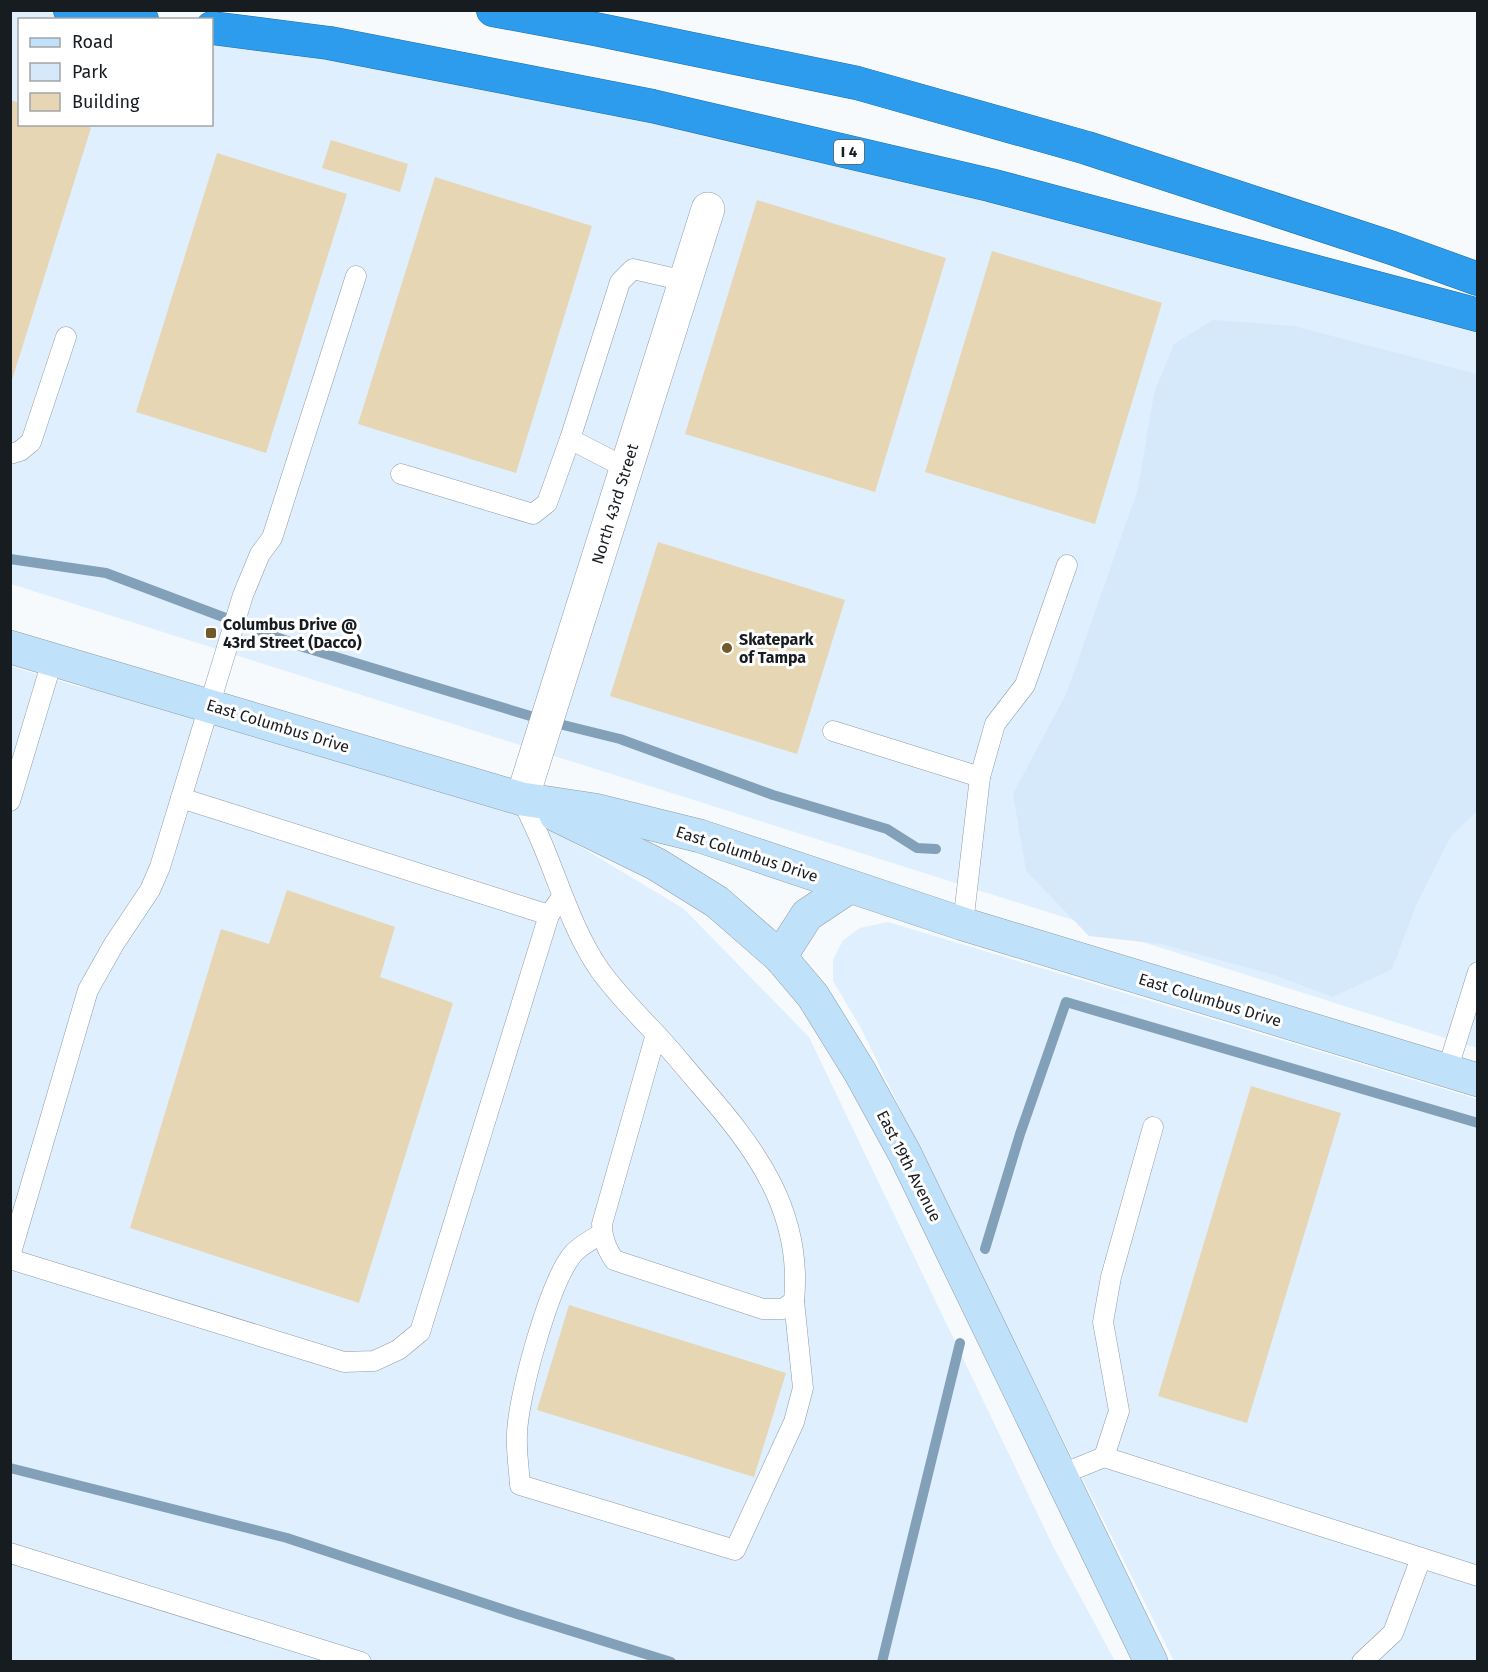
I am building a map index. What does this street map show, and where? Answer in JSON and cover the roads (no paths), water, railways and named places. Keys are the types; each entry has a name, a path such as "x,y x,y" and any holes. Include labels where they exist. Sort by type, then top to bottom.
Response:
{"highway":[{"path":"70,10 128,18"},
{"path":"493,10 856,83 1087,148 1392,248 1478,279"},
{"name":"I 4","path":"213,28 329,43 652,106 990,185 1478,315"}],"main road":[{"name":"East Columbus Drive","path":"10,647 522,799 595,810 700,836 963,924 1462,1075"},
{"name":"East 19th Avenue","path":"522,799 656,864 717,902 780,957 813,996 860,1072 905,1154 1151,1662"},
{"path":"780,957 807,915 849,887"}],"street":[{"name":"North 43rd Street","path":"522,799 708,209"}],"lane":[{"path":"401,474 533,514 547,503 621,282 633,269 685,281"},
{"path":"356,276 272,538 260,554 243,595 160,867 150,890 114,944 88,990 10,1258 344,1362 374,1360 398,1350 420,1332 549,915 562,897"},
{"path":"10,454 20,451 31,442 66,337"},
{"path":"570,439 626,468"},
{"path":"963,924 980,777 995,724 1026,685 1067,565"},
{"path":"10,801 52,658"},
{"path":"833,731 980,777"},
{"path":"181,798 549,915"},
{"path":"522,799 546,851 562,897 599,968 625,1003 656,1034 730,1119 761,1162 782,1206 792,1244 794,1301 803,1388 794,1422 735,1550 519,1485 517,1433 524,1386 558,1276 573,1253 602,1233"},
{"path":"1462,1075 1478,972"},
{"path":"656,1034 602,1224 606,1247 614,1260 763,1309 783,1309 794,1301"},
{"path":"1104,1457 1119,1411 1103,1322 1111,1277 1153,1127"},
{"path":"1060,1475 1104,1457 1478,1576"},
{"path":"10,1554 361,1662"},
{"path":"1362,1662 1393,1633 1420,1558"}],"waterway":[{"path":"10,559 106,573 303,647 547,721 620,739 773,795 887,829 917,848 936,849"},
{"path":"985,1249 1020,1134 1066,1002 1478,1123"},
{"path":"882,1662 960,1343"},
{"path":"10,1468 287,1538 671,1662"}],"place":[{"name":"Columbus Drive @ 43rd Street (Dacco)","path":"211,633"},
{"name":"Skatepark of Tampa","path":"727,648"}]}
